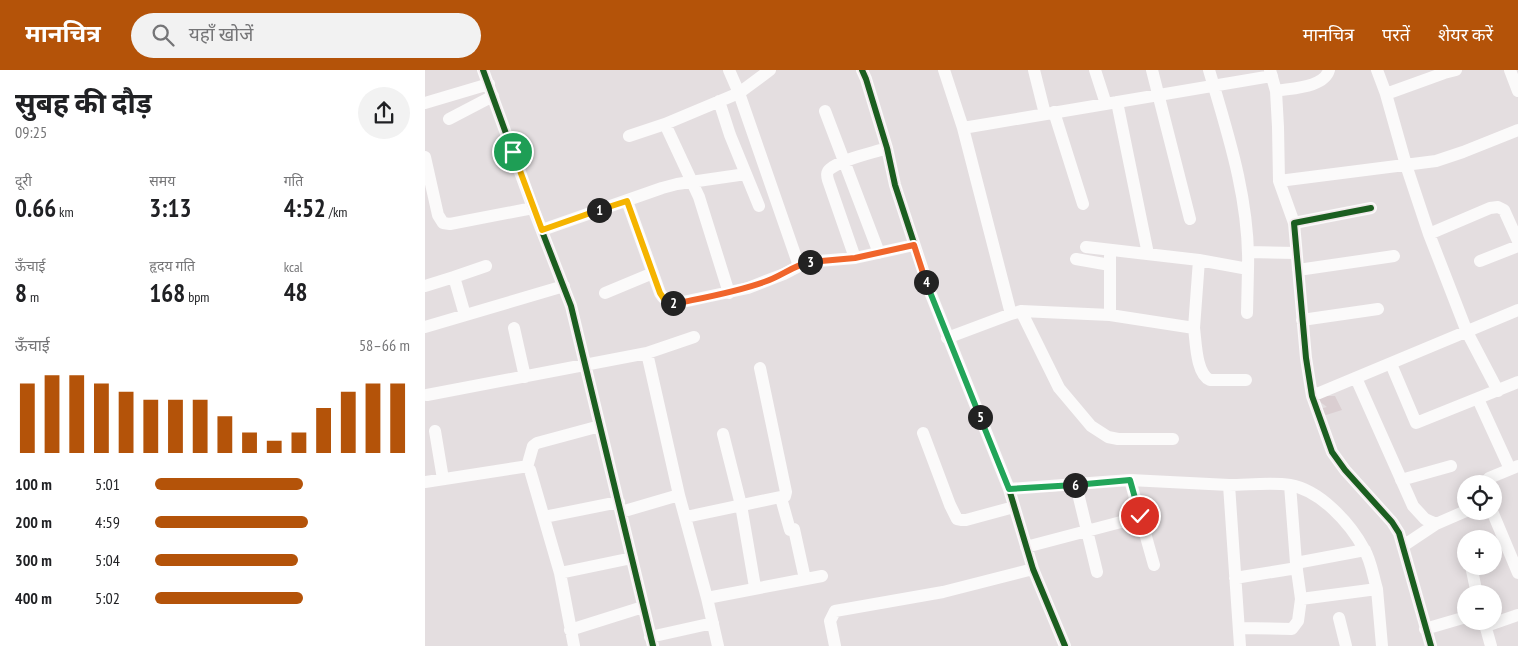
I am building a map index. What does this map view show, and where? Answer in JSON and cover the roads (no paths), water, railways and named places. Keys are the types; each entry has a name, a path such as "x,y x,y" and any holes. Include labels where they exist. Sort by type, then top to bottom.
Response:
{"street":[{"path":"483,70 571,306 651,641 713,623"},
{"path":"729,70 739,93 799,266"},
{"path":"629,136 665,124 739,93 771,70"},
{"path":"862,70 887,148 895,185 930,292 1009,489 1033,569 1065,646"},
{"path":"944,70 963,128 1016,313 1059,388 1091,426 1108,437 1118,439 1173,439"},
{"path":"1033,70 1083,204"},
{"path":"1095,70 1111,103 1148,254"},
{"path":"1152,70 1189,219"},
{"path":"1209,70 1239,179 1248,252 1247,313"},
{"path":"1276,91 1313,84 1328,74 1329,70"},
{"path":"1377,70 1429,234 1467,332 1498,391"},
{"path":"1510,70 1518,91"},
{"path":"1385,94 1448,71"},
{"path":"963,128 1214,86 1271,73 1276,91 1279,127 1279,181 1294,223 1302,320 1312,396 1332,452 1345,470 1392,522 1399,533 1431,646"},
{"path":"425,103 489,84"},
{"path":"449,119 493,96"},
{"path":"719,101 730,135 759,206"},
{"path":"825,111 879,253"},
{"path":"665,124 699,197 729,293"},
{"path":"1279,181 1436,161 1518,130"},
{"path":"855,258 827,174 829,170 844,162 887,148"},
{"path":"425,157 438,215 443,223 450,224 533,208"},
{"path":"542,230 662,188 746,174"},
{"path":"627,201 660,293 669,302 678,303 729,293 765,282 807,262 855,258 914,245"},
{"path":"1429,234 1490,208 1498,207 1504,210 1518,241"},
{"path":"1294,223 1371,208"},
{"path":"1480,261 1518,246"},
{"path":"1086,247 1199,260 1248,269"},
{"path":"1110,250 1110,315"},
{"path":"1248,252 1296,253"},
{"path":"1298,270 1394,256"},
{"path":"1076,259 1110,265"},
{"path":"1199,260 1195,328 1200,368 1205,378 1209,380 1245,380"},
{"path":"425,286 486,266"},
{"path":"605,292 653,273"},
{"path":"454,277 465,315"},
{"path":"425,327 564,286"},
{"path":"1302,320 1378,309"},
{"path":"1312,396 1518,310"},
{"path":"947,338 1016,313 1110,315 1195,328"},
{"path":"514,328 525,377"},
{"path":"427,395 647,353 694,336"},
{"path":"647,353 679,495 718,646"},
{"path":"1391,364 1416,423 1518,382"},
{"path":"686,517 785,496 786,492 760,368"},
{"path":"1356,378 1413,506 1425,519 1436,524"},
{"path":"1478,399 1514,467 1496,475"},
{"path":"574,646 560,573 532,476 527,467 533,446 537,442 600,426"},
{"path":"435,431 443,479"},
{"path":"923,433 957,519 966,520 1014,507"},
{"path":"723,434 741,505 755,587"},
{"path":"1401,480 1451,466"},
{"path":"425,482 527,467"},
{"path":"1009,489 1130,480 1229,485 1290,485 1305,490 1347,522 1365,550 1377,589 1382,646"},
{"path":"1130,480 1154,565"},
{"path":"1076,485 1097,572"},
{"path":"1229,485 1240,646"},
{"path":"1239,628 1293,629 1298,621 1301,599 1296,565 1290,485"},
{"path":"544,517 620,507 679,495"},
{"path":"781,498 805,579"},
{"path":"1403,546 1436,524 1457,515"},
{"path":"1026,547 1140,516"},
{"path":"1496,520 1518,573"},
{"path":"1235,578 1365,550"},
{"path":"560,573 632,558"},
{"path":"835,646 829,621 835,611 943,592 1033,569"},
{"path":"707,598 755,587 822,576"},
{"path":"1301,599 1377,589"},
{"path":"570,630 643,607"},
{"path":"1502,619 1518,615"},
{"path":"1339,618 1346,646"},
{"path":"1425,629 1457,620"},
{"path":"1487,630 1491,646"}]}
